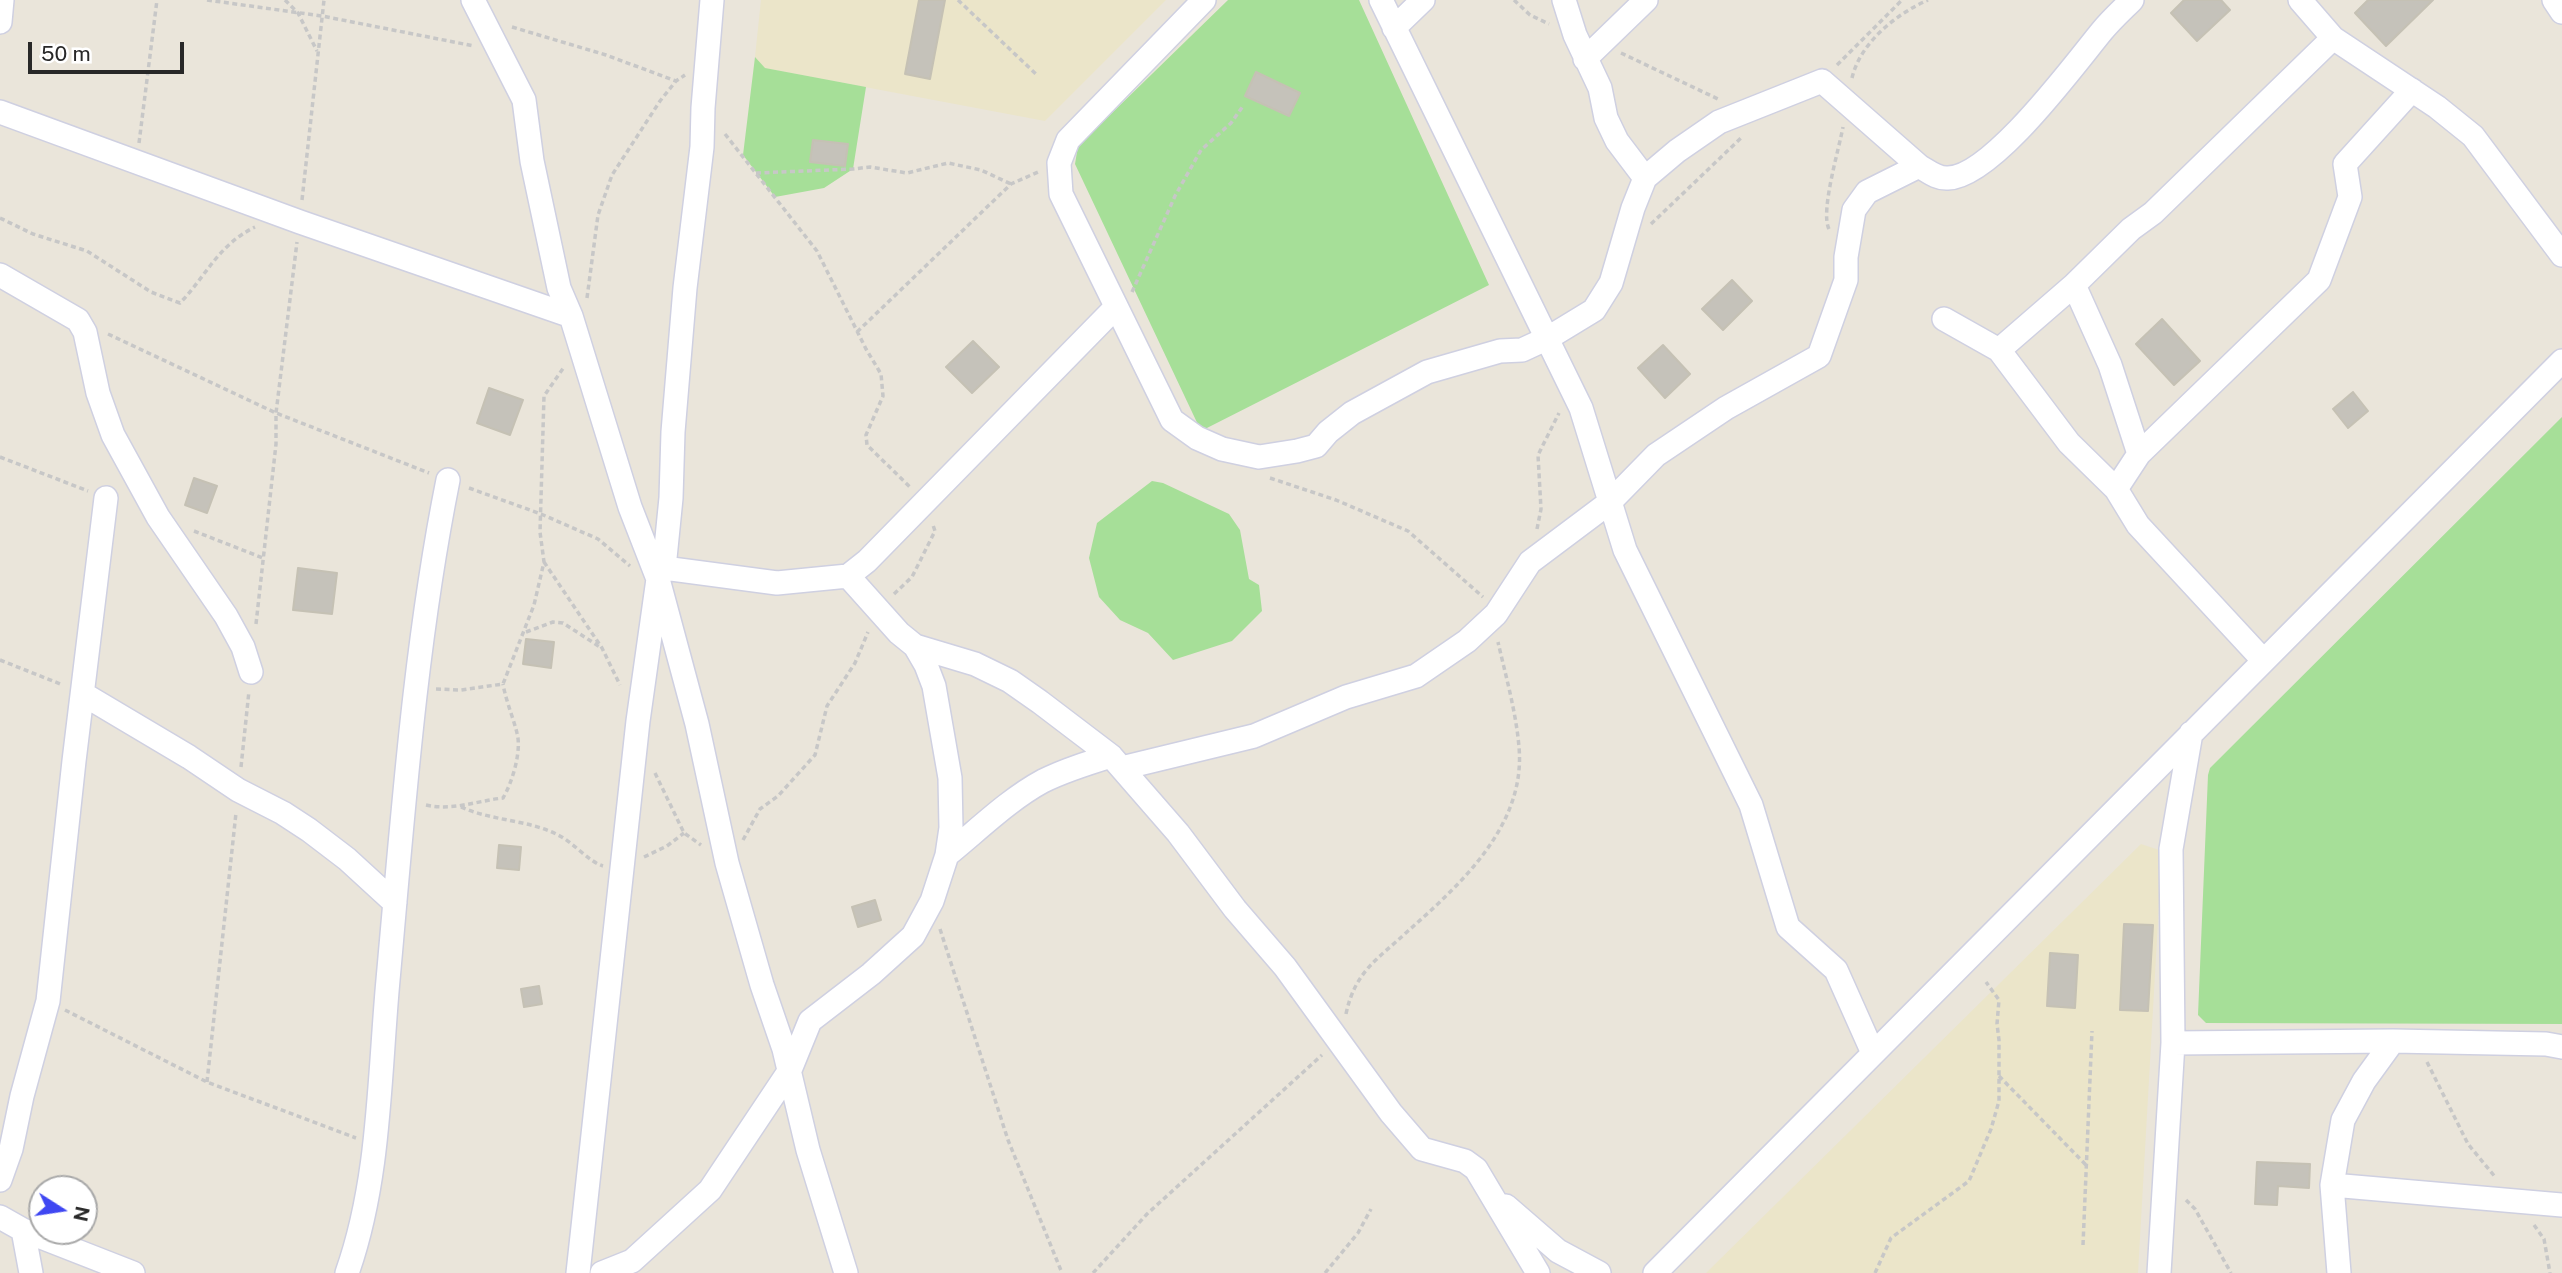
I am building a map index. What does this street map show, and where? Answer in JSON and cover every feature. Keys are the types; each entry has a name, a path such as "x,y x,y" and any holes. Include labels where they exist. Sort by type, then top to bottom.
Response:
{"street":[{"path":"0,22 2,0"},
{"path":"473,0 524,100 532,161 559,288 571,316 653,574 697,724 727,863 790,1070 808,1150 846,1273"},
{"path":"578,1273 653,574 671,498 673,432 685,288 702,147 712,0"},
{"path":"1204,0 1068,140 1059,163 1061,194 1172,420 1196,438 1222,449 1259,457 1316,446 1352,413 1427,372 1500,351 1522,349 1548,338 1594,310 1611,283 1633,208 1645,178 1677,151 1719,122 1748,121 1822,80 1919,166 1936,176 1959,176 1989,158 2066,78 2103,29 2132,0"},
{"path":"1381,0 1581,408 1625,550 1751,805 1788,928 1836,970 1873,1053"},
{"path":"1394,28 1423,0"},
{"path":"1564,0 1575,35 1593,51 1606,118 1617,141 1645,178"},
{"path":"1593,51 1646,0"},
{"path":"2300,0 2333,38 2437,107 2473,136 2562,255"},
{"path":"2554,0 2562,12"},
{"path":"1999,350 2074,285 2131,229 2153,213 2333,38"},
{"path":"2116,489 2139,454 2319,280 2350,197 2345,164 2412,90"},
{"path":"0,112 294,220 571,316"},
{"path":"947,855 1013,801 1042,782 1072,768 1254,736 1346,697 1416,676 1466,641 1497,612 1530,562 1610,502 1656,455 1726,408 1819,356 1846,280 1846,257 1854,211 1867,192 1919,166"},
{"path":"0,275 78,320 85,332 97,393 119,447 158,517 226,616 243,647 251,671"},
{"path":"2074,285 2110,365 2139,454"},
{"path":"653,574 777,583 848,576 867,561 926,502 1115,308"},
{"path":"1944,319 1999,350 2069,443 2116,489 2138,525 2263,660"},
{"path":"1654,1273 2562,361"},
{"path":"347,1273 366,1202 374,1145 416,689 448,480"},
{"path":"0,1180 11,1149 22,1096 48,1002 106,498"},
{"path":"602,1273 632,1261 710,1190 790,1070 810,1021 891,957 913,936 932,901 947,855 951,818 949,768 934,686 915,646 899,633 848,576"},
{"path":"915,646 975,664 1010,681 1116,762 1178,833 1235,909 1285,967 1391,1113 1422,1149 1465,1161 1476,1169 1538,1273"},
{"path":"83,694 189,757 238,790 309,830 347,859 396,903"},
{"path":"2159,1273 2173,1043 2171,849 2191,733"},
{"path":"2339,1273 2332,1185 2343,1120 2364,1081 2393,1041"},
{"path":"2173,1043 2416,1041 2546,1044 2562,1047"},
{"path":"2332,1185 2562,1205"},
{"path":"1493,1195 1558,1251 1599,1273"},
{"path":"0,1217 23,1230 133,1273"},
{"path":"23,1230 31,1273"}],"path":[{"path":"137,162 157,0"},
{"path":"207,0 322,16 498,51"},
{"path":"285,0 298,13 318,53"},
{"path":"255,634 276,444 276,413 294,220 324,0"},
{"path":"958,0 1037,75"},
{"path":"1514,0 1531,15 1575,35"},
{"path":"1822,80 1902,0"},
{"path":"509,26 606,55 676,81"},
{"path":"1593,51 1748,121 1649,227"},
{"path":"559,288 587,299 598,215 612,175 676,81 707,61"},
{"path":"1115,308 1134,290 1175,196 1201,150 1231,123 1243,106"},
{"path":"703,108 817,251 881,374 883,396 866,435 867,445 926,502 936,531 912,577 878,609 855,663 827,706 815,755 778,796 760,809 727,863"},
{"path":"757,173 870,167 907,173 948,163 982,170 1011,184"},
{"path":"857,332 1011,184 1059,163"},
{"path":"0,218 33,234 87,251 151,292 180,303 220,251 237,236 269,221 294,220"},
{"path":"78,320 276,413 541,514 598,539 653,574"},
{"path":"406,794 423,804 461,807 503,798 509,787 518,736 503,684 534,606 544,562 540,532 544,396 580,344"},
{"path":"1530,562 1541,509 1538,455 1572,388"},
{"path":"1093,1273 1147,1214 1338,1041 1350,993 1370,965 1453,889 1488,849 1506,821 1514,793 1519,747 1495,628 1497,612 1408,531 1336,500 1264,476"},
{"path":"524,633 553,622 563,623 602,648"},
{"path":"1,660 83,694"},
{"path":"207,1082 251,671"},
{"path":"416,689 461,690 503,684"},
{"path":"461,807 480,815 555,833 577,846 601,866 623,865 667,846 684,833"},
{"path":"932,901 1008,1140 1062,1273"},
{"path":"1875,1273 1891,1238 1969,1181 1992,1129 2000,1101 1997,1024 1999,1000 1986,982"},
{"path":"48,1002 207,1082 374,1145"},
{"path":"2083,1245 2092,1031"},
{"path":"2416,1041 2468,1144 2544,1239 2550,1273"},
{"path":"1999,1076 2087,1166"},
{"path":"2165,1179 2195,1209 2231,1273"},
{"path":"1325,1273 1358,1233 1371,1209"}],"shaded area":[{"path":"761,0 1166,0 1045,121 764,68 755,57"},
{"path":"2141,844 2162,851 2138,1273 1706,1273"}],"green space":[{"path":"1228,0 1359,0 1489,285 1201,431 1075,164 1078,146"},
{"path":"755,57 765,68 866,87 853,169 824,188 775,197 743,155"},
{"path":"2562,417 2562,1024 2206,1023 2198,1015 2210,768"},
{"path":"1152,481 1163,483 1229,514 1240,530 1249,579 1259,585 1262,611 1232,641 1173,660 1148,633 1120,620 1099,597 1089,558 1097,523"}],"building":[{"path":"919,0 945,0 930,79 905,74"},
{"path":"2184,0 2221,0 2230,10 2197,41 2171,13"},
{"path":"2368,0 2433,0 2386,46 2355,13"},
{"path":"1256,72 1300,93 1289,116 1245,96"},
{"path":"813,140 848,144 845,166 810,162"},
{"path":"1732,280 1752,301 1723,330 1702,309"},
{"path":"2162,319 2200,361 2174,385 2136,344"},
{"path":"973,341 999,367 972,393 946,367"},
{"path":"1663,345 1690,374 1665,398 1638,368"},
{"path":"489,388 523,400 510,435 477,423"},
{"path":"2353,392 2368,411 2348,428 2333,409"},
{"path":"194,478 217,486 207,513 185,505"},
{"path":"298,568 337,573 332,614 293,610"},
{"path":"526,639 554,642 551,668 523,664"},
{"path":"499,845 521,847 519,870 497,868"},
{"path":"875,900 881,920 858,927 852,907"},
{"path":"2124,924 2153,925 2148,1011 2120,1010"},
{"path":"2050,953 2078,955 2075,1008 2047,1006"},
{"path":"539,986 542,1004 524,1007 521,989"},
{"path":"2257,1162 2310,1164 2309,1188 2278,1186 2277,1205 2255,1204"}]}
